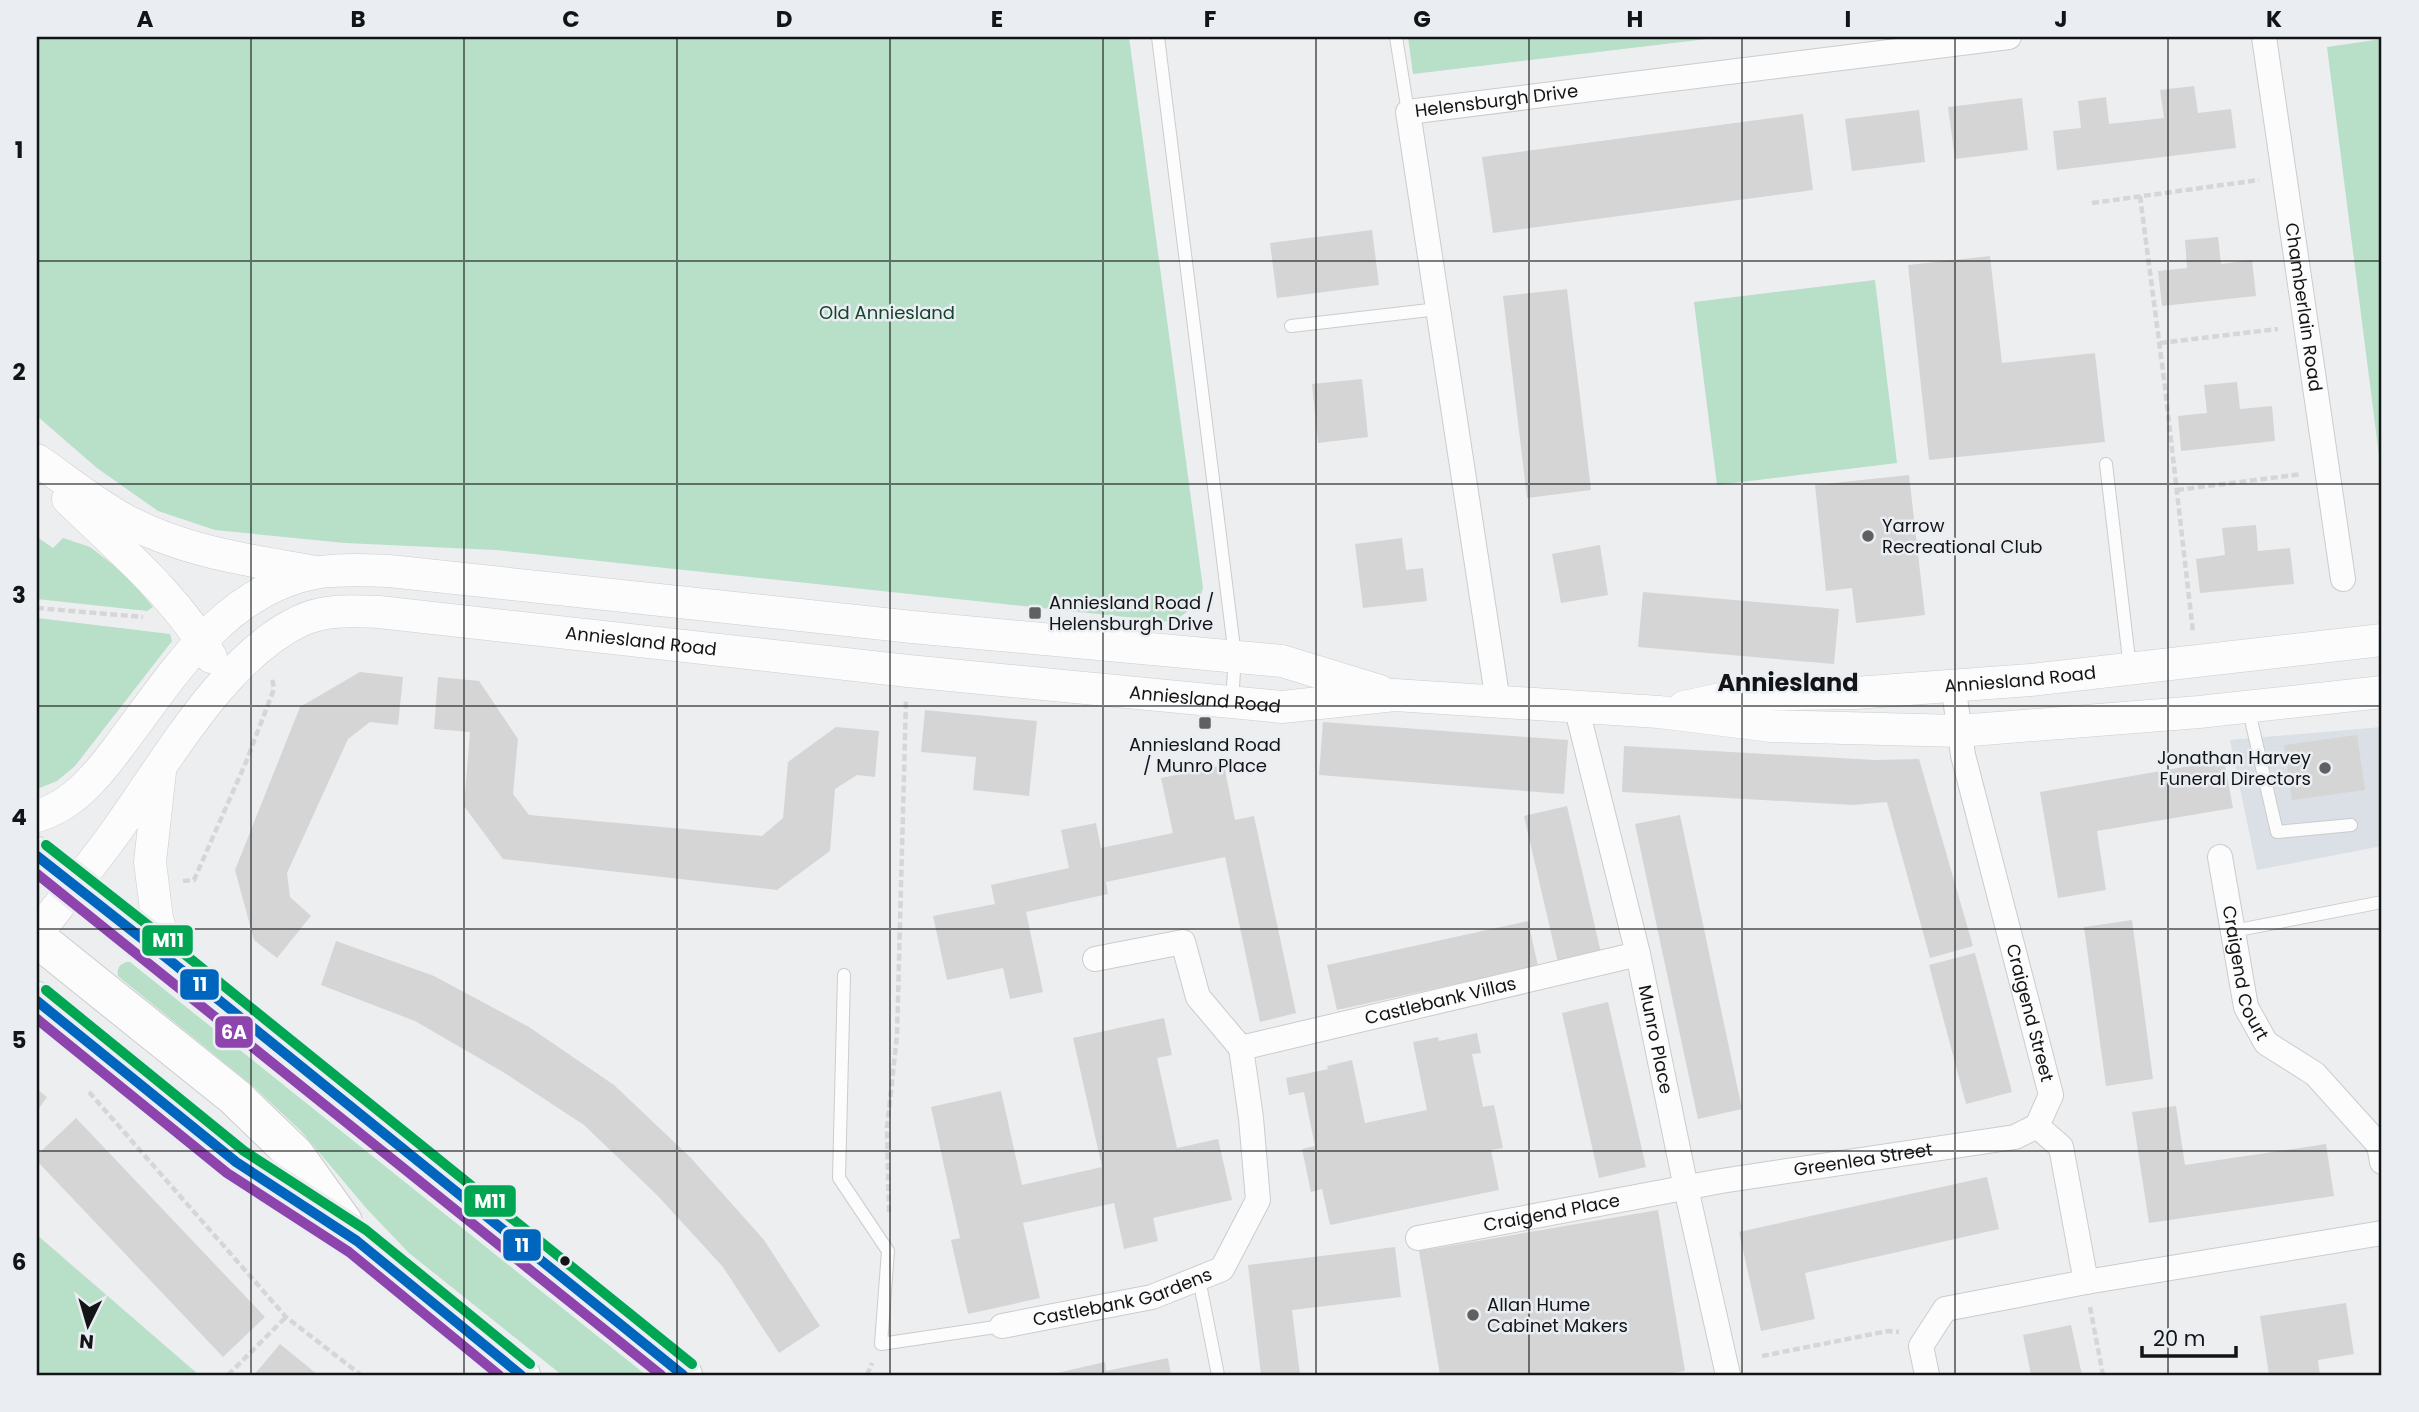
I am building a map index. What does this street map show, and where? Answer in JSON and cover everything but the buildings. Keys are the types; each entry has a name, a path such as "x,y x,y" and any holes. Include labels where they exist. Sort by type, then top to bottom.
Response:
{"main road":[{"path":"37,856 683,1375"},
{"path":"37,936 235,1097 275,1134 295,1155 356,1241"},
{"path":"37,1001 236,1162 356,1241 521,1375"}],"street":[{"name":"Helensburgh Drive","path":"1498,702 1408,112 2009,37"},
{"name":"Chamberlain Road","path":"2264,37 2343,579"},
{"name":"Anniesland Road","path":"37,460 123,519 171,541 210,553 318,572"},
{"path":"37,468 135,563 201,639 225,680"},
{"name":"Anniesland Road","path":"37,816 66,802 91,782 201,639 239,605 282,582 318,572 352,569 389,571 912,627 1282,661 1395,695"},
{"name":"Anniesland Road","path":"37,936 225,680 267,641 299,621 315,615 344,611 393,614 908,671 1282,707 1395,695 1659,712 1771,726 1959,731 2382,692"},
{"name":"Anniesland Road","path":"1659,712 1739,695 1855,693 2030,680 2382,640"},
{"name":"Craigend Street","path":"1953,684 1963,755 2051,1096 2037,1126"},
{"name":"Munro Place","path":"1576,706 1638,954 1728,1375"},
{"path":"161,767 150,862 157,918 168,959"},
{"name":"Craigend Court","path":"2220,857 2246,1007 2266,1043 2315,1074 2379,1145 2382,1162"},
{"path":"1095,959 1183,942 1198,997 1241,1048"},
{"name":"Castlebank Villas","path":"1241,1048 1638,954"},
{"name":"Castlebank Gardens","path":"1002,1326 1152,1297 1222,1269 1258,1200 1251,1118 1241,1048"},
{"path":"2037,1126 2061,1147 2086,1282"},
{"name":"Greenlea Street","path":"1686,1188 2015,1137 2037,1126"},
{"name":"Craigend Place","path":"1418,1238 1686,1188"},
{"path":"1927,1375 1921,1346 1945,1309 2086,1282 2382,1233"}],"lane":[{"path":"1158,37 1235,656 1232,702"},
{"path":"1396,37 1408,112"},
{"path":"1291,326 1438,309"},
{"path":"2106,464 2130,668"},
{"path":"2248,706 2277,832 2351,825"},
{"path":"2232,931 2382,902"},
{"path":"844,975 839,1178 888,1251 881,1345 1002,1326"},
{"path":"1199,1279 1218,1375"}],"path":[{"path":"2092,203 2284,177"},
{"path":"2140,196 2160,343 2196,661"},
{"path":"2160,343 2306,325"},
{"path":"2177,490 2327,471"},
{"path":"888,1251 890,1187 887,1128 897,1035 908,671"},
{"path":"88,1091 286,1317 361,1375"},
{"path":"2086,1282 2103,1375"},
{"path":"228,1375 286,1317"},
{"path":"1762,1356 1888,1331 1927,1336"}],"shaded area":[{"path":"2382,727 2382,846 2257,870 2230,740"}],"green space":[{"name":"Old Anniesland","path":"37,37 1129,37 1203,588 1198,604 1173,622 496,550 345,543 215,530 158,511 97,468 37,416"},
{"path":"1408,37 1724,37 1413,74"},
{"path":"2382,39 2382,479 2327,47"},
{"path":"1875,280 1897,463 1717,485 1694,302"},
{"path":"37,537 53,548 63,538 90,547 127,576 153,607 147,611 37,599"},
{"path":"37,618 170,634 172,641 75,766 57,781 37,789"},
{"path":"130,962 646,1375 562,1375 409,1253 367,1209 301,1131 253,1086 118,976 119,967"},
{"path":"37,1235 199,1375 37,1375"}],"transit line":[{"name":"M11","path":"46,845 692,1364"},
{"name":"11","path":"37,856 683,1375"},
{"name":"6A","path":"37,874 661,1375"},
{"name":"M11","path":"46,990 244,1151 366,1230 530,1364"},
{"name":"11","path":"37,1001 236,1162 357,1241 521,1375"},
{"name":"6A","path":"37,1019 227,1173 349,1252 499,1375"}],"place":[{"name":"Yarrow Recreational Club","path":"1868,536"},
{"name":"Anniesland Road / Helensburgh Drive","path":"1035,613"},
{"name":"Anniesland Road / Munro Place","path":"1205,723"},
{"name":"Jonathan Harvey Funeral Directors","path":"2325,768"},
{"name":"Allan Hume Cabinet Makers","path":"1473,1315"}],"district":[{"name":"Anniesland","path":"1788,683"}]}
